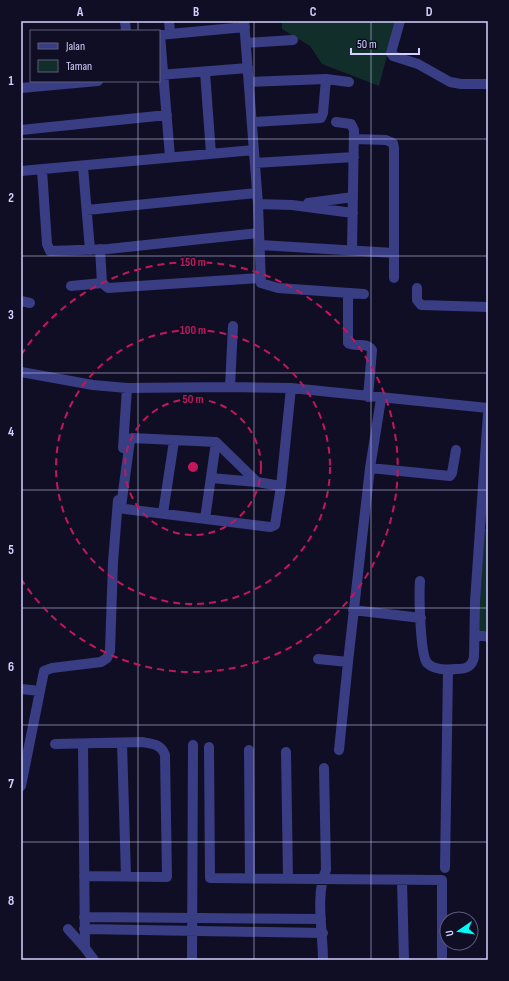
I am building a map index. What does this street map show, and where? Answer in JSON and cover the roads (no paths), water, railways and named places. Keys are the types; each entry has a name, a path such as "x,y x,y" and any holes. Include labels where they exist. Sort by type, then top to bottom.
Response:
{"street":[{"path":"169,21 163,34 162,75 170,157"},
{"path":"400,21 391,53 393,56 418,64 450,82 461,84 488,84"},
{"path":"163,34 204,26 244,24 258,204 260,283 266,286 364,294"},
{"path":"246,43 293,40"},
{"path":"162,75 248,68"},
{"path":"205,72 211,154"},
{"path":"249,82 326,79 349,82"},
{"path":"252,122 321,118 323,113 326,79"},
{"path":"21,88 48,83 70,82"},
{"path":"21,130 167,115"},
{"path":"336,122 351,124 354,130 352,250"},
{"path":"354,140 386,140 393,143 394,278"},
{"path":"21,171 83,167 170,157 254,150"},
{"path":"255,163 354,157"},
{"path":"83,167 86,210 102,283 108,288 260,278"},
{"path":"42,170 48,249 50,251 57,252 95,249 259,233"},
{"path":"86,210 257,193"},
{"path":"292,205 353,197"},
{"path":"258,204 292,205 353,213"},
{"path":"260,245 394,253"},
{"path":"71,286 102,283"},
{"path":"417,288 417,300 421,305 488,307"},
{"path":"348,293 348,343 351,345 366,345 372,350 368,397"},
{"path":"230,387 233,326"},
{"path":"21,372 78,383 127,388 291,388 381,399 488,408"},
{"path":"21,786 42,675 47,669 101,662 108,658 110,651 113,562 119,507 127,388"},
{"path":"119,507 123,509 272,527 276,523 291,388"},
{"path":"339,750 353,610 370,468 381,399"},
{"path":"420,581 419,597 424,658 431,666 448,670 464,669 471,664 474,657 488,413"},
{"path":"119,507 130,440 132,438 216,442 257,482"},
{"path":"163,513 174,440"},
{"path":"205,519 216,442"},
{"path":"370,468 450,476 456,450"},
{"path":"211,478 257,482 281,486"},
{"path":"353,610 421,618"},
{"path":"475,634 488,637"},
{"path":"318,659 348,662"},
{"path":"445,868 448,670"},
{"path":"21,689 40,691"},
{"path":"122,743 126,876"},
{"path":"56,744 155,744 163,749 165,755 166,877 84,876"},
{"path":"83,744 85,948"},
{"path":"192,960 193,745"},
{"path":"209,747 210,878 442,880 442,960"},
{"path":"249,750 250,878"},
{"path":"286,752 288,878"},
{"path":"323,960 323,932 321,920 322,878 326,870 324,768"},
{"path":"402,880 404,960"},
{"path":"84,917 321,920"},
{"path":"68,929 94,960"},
{"path":"84,929 323,932"}]}
